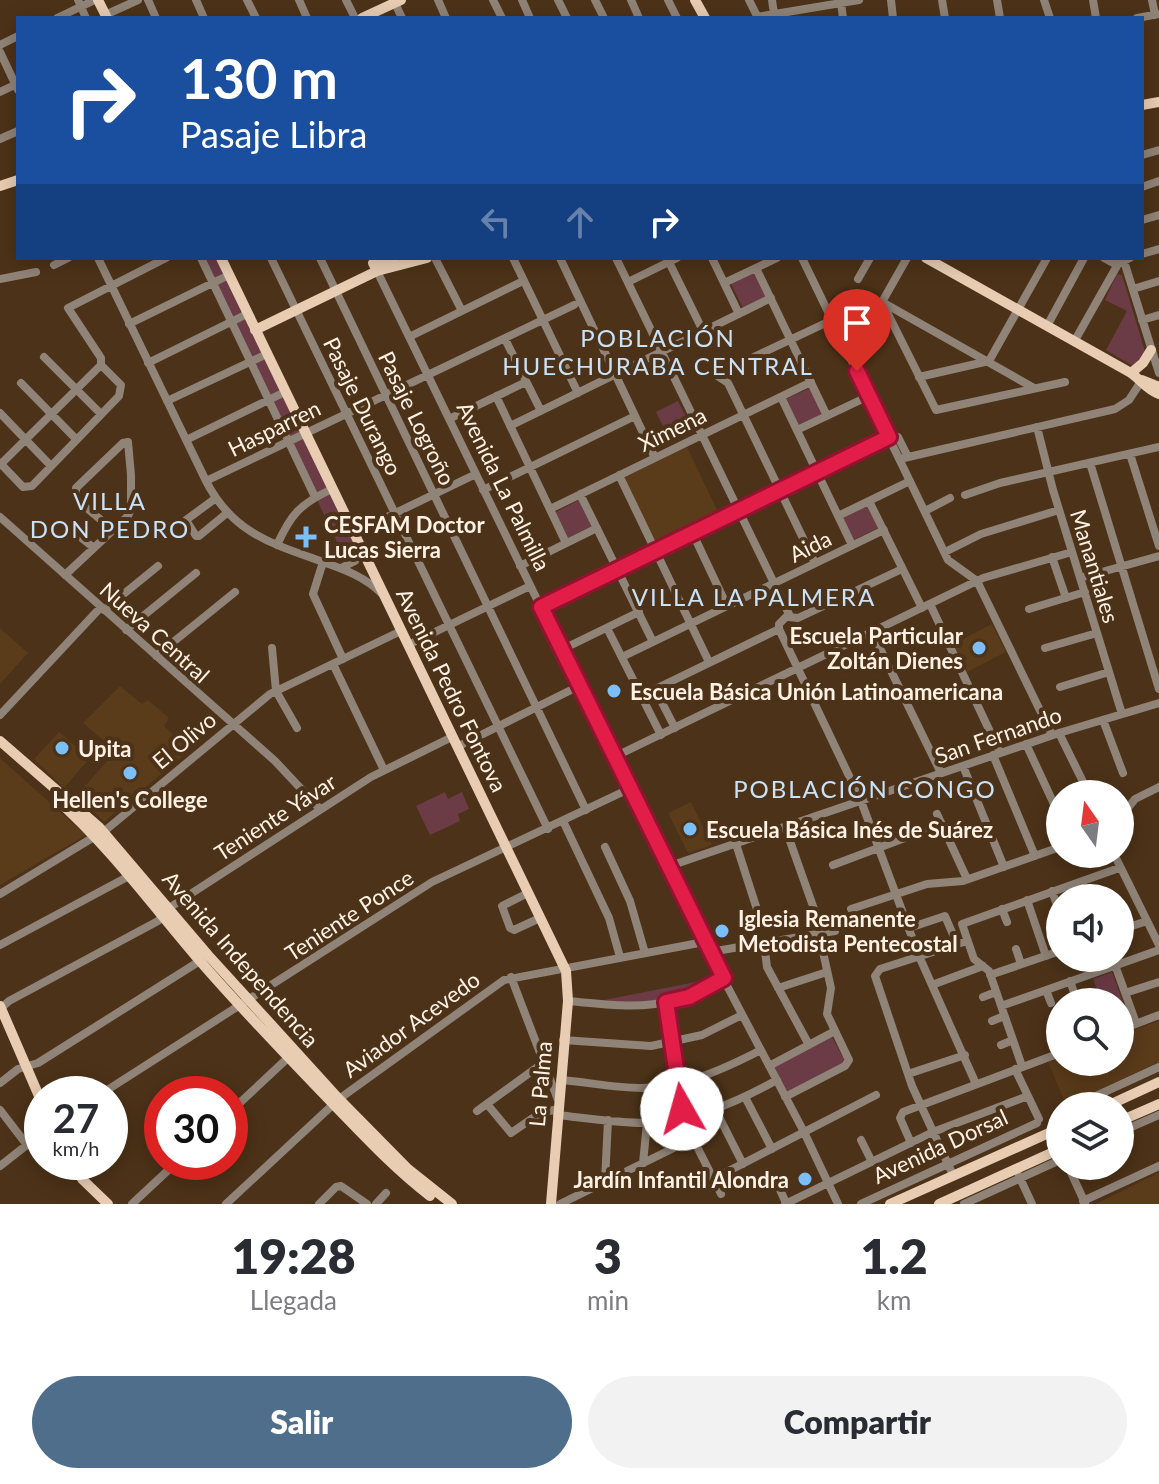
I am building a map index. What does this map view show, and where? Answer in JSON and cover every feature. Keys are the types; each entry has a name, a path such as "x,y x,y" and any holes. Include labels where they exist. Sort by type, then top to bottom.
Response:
{"main road":[{"path":"366,16 396,1"},
{"name":"Avenida Pedro Fontova","path":"222,260 564,967"},
{"path":"255,330 335,291 374,264 409,260"},
{"path":"930,260 1159,387"},
{"path":"1131,373 1143,363 1151,350"},
{"path":"1142,380 1148,389 1159,394"},
{"name":"Avenida Independencia","path":"0,741 99,834 245,1004 403,1175 441,1204"},
{"name":"Avenida Independencia","path":"0,749 99,834 131,875 167,913"},
{"name":"La Palma","path":"551,1204 568,1001 568,979 564,967"},
{"path":"0,1008 30,1076"},
{"path":"1134,1094 1159,1082"},
{"name":"Avenida Independencia","path":"336,1101 408,1169 452,1204"},
{"path":"1134,1118 1157,1113"},
{"name":"Avenida Dorsal","path":"890,1204 1046,1134"},
{"path":"939,1204 982,1195 1046,1157"},
{"path":"83,1180 108,1204"}],"street":[{"path":"60,16 79,3 96,0"},
{"path":"108,16 138,0"},
{"path":"772,0 774,14"},
{"path":"766,16 791,15 815,4 857,0"},
{"path":"1152,0 1157,15"},
{"path":"841,3 843,16"},
{"path":"0,52 16,84"},
{"path":"1144,155 1159,150"},
{"path":"54,265 64,260"},
{"path":"99,260 206,481 227,513 251,533 341,568 363,579 384,596"},
{"path":"101,365 0,464 27,488 119,396 122,389 101,365 101,358 68,312 69,305 162,260"},
{"path":"202,260 315,497"},
{"name":"Pasaje Durango","path":"272,260 548,829"},
{"name":"Pasaje Logroño","path":"321,260 586,810"},
{"path":"436,260 462,311"},
{"path":"514,260 578,393"},
{"path":"561,260 655,458"},
{"path":"617,260 789,617"},
{"path":"628,282 669,260"},
{"path":"671,260 703,331"},
{"path":"713,260 739,314"},
{"path":"724,283 773,260"},
{"path":"803,260 889,437 904,458 910,481 945,552 951,563 977,581 1081,780"},
{"path":"858,279 869,260"},
{"path":"882,302 906,260"},
{"path":"919,377 989,361 1046,260"},
{"path":"1047,326 1083,260"},
{"path":"1124,260 1159,373"},
{"path":"1074,342 1124,260"},
{"name":"Avenida La Palmilla","path":"374,264 704,942 804,1132 838,1204"},
{"path":"756,268 827,416"},
{"path":"0,279 36,272"},
{"path":"129,324 229,275"},
{"path":"409,337 523,281"},
{"path":"1133,289 1159,281"},
{"path":"510,426 771,298"},
{"path":"882,302 1034,388"},
{"path":"882,302 936,410 1065,382"},
{"name":"Hasparren","path":"206,481 574,305"},
{"path":"148,363 247,314"},
{"path":"1142,320 1159,315"},
{"path":"815,563 728,383 716,375 832,320"},
{"path":"505,339 541,411"},
{"path":"167,401 267,354"},
{"path":"44,357 101,414"},
{"path":"904,458 1115,409 1129,400 1142,380"},
{"path":"449,419 526,382"},
{"name":"Ximena","path":"550,509 811,382"},
{"path":"21,383 76,439"},
{"path":"186,440 285,392"},
{"path":"496,396 566,543"},
{"path":"797,430 869,396"},
{"path":"781,397 852,545"},
{"path":"0,413 51,466"},
{"path":"483,490 635,416"},
{"name":"Manantiales","path":"1037,427 1059,510 1122,714"},
{"path":"541,607 889,437"},
{"path":"65,575 128,516 131,509 128,442 123,443 74,493 76,499 113,530"},
{"path":"965,495 1159,447"},
{"path":"1130,454 1159,546"},
{"path":"1090,463 1159,689"},
{"path":"354,533 476,474"},
{"path":"619,475 709,662"},
{"name":"Aida","path":"838,516 910,481"},
{"path":"277,545 295,511 332,489"},
{"path":"580,494 653,642"},
{"path":"216,498 186,520 196,536 227,513"},
{"path":"925,511 950,498"},
{"path":"869,501 902,569 926,606 997,754 1035,856"},
{"path":"945,552 981,534 1059,510"},
{"name":"Nueva Central","path":"0,517 281,767 319,808"},
{"path":"64,524 94,548"},
{"path":"520,566 597,528"},
{"name":"Aida","path":"622,657 884,530"},
{"path":"693,534 727,606"},
{"path":"341,568 355,561 361,548"},
{"path":"614,757 977,581 1072,552"},
{"path":"1080,578 1159,556"},
{"name":"Manantiales","path":"1052,557 1066,598"},
{"path":"323,562 313,594 343,659"},
{"path":"0,715 102,608 158,566"},
{"path":"902,569 798,618 789,617 779,623 779,629 861,801 919,956 976,1084"},
{"path":"126,630 196,573"},
{"path":"408,645 530,586"},
{"path":"156,656 235,592"},
{"path":"1029,609 1085,592"},
{"path":"561,650 639,612"},
{"path":"607,628 661,735"},
{"path":"641,696 779,629"},
{"name":"El Olivo","path":"0,894 99,834 231,723 276,691 401,631"},
{"path":"872,632 941,773"},
{"path":"1045,648 1097,633"},
{"path":"272,648 276,691 297,728"},
{"path":"333,664 384,770"},
{"path":"1060,687 1109,672"},
{"name":"Teniente Yávar","path":"0,1008 167,913 319,808 384,770 498,726 579,686"},
{"path":"655,689 675,728"},
{"name":"San Fernando","path":"667,867 1056,734 1159,703"},
{"path":"1103,720 1123,773"},
{"path":"1026,744 1046,787"},
{"path":"963,766 1004,867"},
{"path":"1134,800 1159,787"},
{"name":"Teniente Ponce","path":"128,1077 432,882 629,789"},
{"path":"937,814 967,879"},
{"path":"563,821 609,918 620,957"},
{"path":"833,865 942,824"},
{"path":"785,827 814,909"},
{"path":"736,844 762,925"},
{"path":"605,847 630,901 645,953"},
{"path":"851,909 927,884 967,879 1046,852"},
{"path":"1074,884 1119,868 1159,947 1134,957"},
{"path":"0,945 131,875"},
{"path":"528,893 502,906 510,928 514,930 540,918"},
{"path":"777,1183 786,1204 933,1132 1028,1096 1022,1066 990,975 975,962 962,926 964,922 1046,893"},
{"path":"990,975 1046,956 1027,900"},
{"path":"1002,909 1007,922"},
{"path":"909,928 945,916 957,944"},
{"path":"1134,925 1147,921"},
{"path":"710,952 835,931"},
{"path":"785,1097 847,1065 848,1056 827,1014 831,992 819,934"},
{"path":"953,1175 908,1074 875,973 967,941"},
{"name":"Aviador Acevedo","path":"226,1204 336,1101 464,1007 511,977 704,942"},
{"path":"764,943 767,967 809,1045"},
{"path":"1016,949 1021,964"},
{"path":"0,1083 18,1069 38,1063 204,958"},
{"path":"932,985 983,966"},
{"path":"778,988 827,972"},
{"path":"1051,988 1096,972"},
{"path":"511,977 558,1108"},
{"path":"568,1001 633,1007 689,997 724,978"},
{"path":"1070,981 1072,988"},
{"path":"1134,990 1159,982"},
{"path":"1001,1006 1046,990"},
{"path":"983,997 996,992"},
{"path":"666,1002 683,1116 721,1194"},
{"path":"563,1040 639,1047 702,1035 742,1015"},
{"path":"1134,1018 1136,1023 1159,1015"},
{"path":"992,1021 1004,1016"},
{"path":"769,1066 835,1031"},
{"path":"1001,1045 1013,1040"},
{"path":"560,1080 642,1088 714,1074 761,1050"},
{"path":"248,1095 292,1054"},
{"path":"908,1074 965,1055"},
{"path":"911,1143 900,1115 1046,1058"},
{"path":"477,1111 543,1063"},
{"path":"1105,1092 1159,1067"},
{"path":"487,1104 511,1133 540,1113 558,1108 608,1120 647,1123 715,1109 777,1080"},
{"path":"713,1179 876,1095"},
{"name":"Avenida Dorsal","path":"861,1204 1038,1121 1028,1096"},
{"path":"745,1097 772,1149"},
{"path":"715,1109 743,1164"},
{"path":"0,1110 24,1141"},
{"path":"1134,1125 1157,1113"},
{"path":"605,1181 608,1120"},
{"path":"643,1163 647,1123"},
{"path":"560,1204 692,1139"},
{"path":"861,1140 872,1162"},
{"path":"1,1163 24,1147"},
{"path":"1032,1204 1018,1173 1046,1164"},
{"path":"1074,1180 1084,1202 1159,1166"},
{"path":"132,1204 158,1180"},
{"path":"319,1204 339,1186 367,1204"},
{"path":"376,1204 386,1193"},
{"path":"964,1204 982,1195"}],"shaded area":[{"path":"203,260 219,260 355,546 346,561"},
{"path":"755,270 767,296 743,308 730,282"},
{"path":"1117,274 1122,275 1144,348 1145,355 1137,365 1131,365 1106,350 1127,311 1105,300"},
{"path":"810,388 823,415 799,426 786,399"},
{"path":"678,401 693,431 671,442 656,412"},
{"path":"687,447 719,514 655,544 623,477"},
{"path":"579,500 592,526 567,538 554,513"},
{"path":"867,504 878,528 853,540 842,516"},
{"name":"Escuela Particular Zoltán Dienes","path":"992,624 1006,652 967,672 953,644"},
{"path":"0,628 28,653 0,684"},
{"name":"Hellen's College","path":"120,686 142,704 148,700 169,718 164,726 190,750 104,822 77,795 116,751 83,723"},
{"path":"59,732 90,758 64,788 34,759"},
{"path":"0,758 86,835 0,885"},
{"path":"445,792 448,799 462,792 469,809 458,814 460,821 430,835 416,806"},
{"name":"Escuela Básica Inés de Suárez","path":"691,802 712,845 688,853 668,813"},
{"path":"1112,972 1118,988 1097,988 1093,979"},
{"path":"701,981 702,987 646,1004 599,1001"},
{"path":"1159,1021 1159,1062 1134,1074 1134,1030"},
{"path":"832,1037 846,1063 787,1093 774,1067"},
{"path":"1054,1076 1129,1076 1094,1092 1061,1092"},
{"path":"1159,1173 1159,1204 1095,1204"}],"place":[{"name":"CESFAM Doctor Lucas Sierra","path":"306,537"},
{"name":"Escuela Particular Zoltán Dienes","path":"979,648"},
{"name":"Escuela Básica Unión Latinoamericana","path":"614,691"},
{"name":"Upita","path":"62,748"},
{"name":"Hellen's College","path":"130,773"},
{"name":"Escuela Básica Inés de Suárez","path":"690,829"},
{"name":"Iglesia Remanente Metodista Pentecostal","path":"722,931"},
{"name":"Jardín Infantil Alondra","path":"805,1179"}],"district":[{"name":"POBLACIÓN HUECHURABA CENTRAL","path":"658,351"},
{"name":"VILLA DON PEDRO","path":"110,514"},
{"name":"VILLA LA PALMERA","path":"754,596"},
{"name":"POBLACIÓN CONGO","path":"865,788"}],"route":[{"path":"682,1109 666,1002 689,997 724,978 541,607 889,437 857,371"}]}
